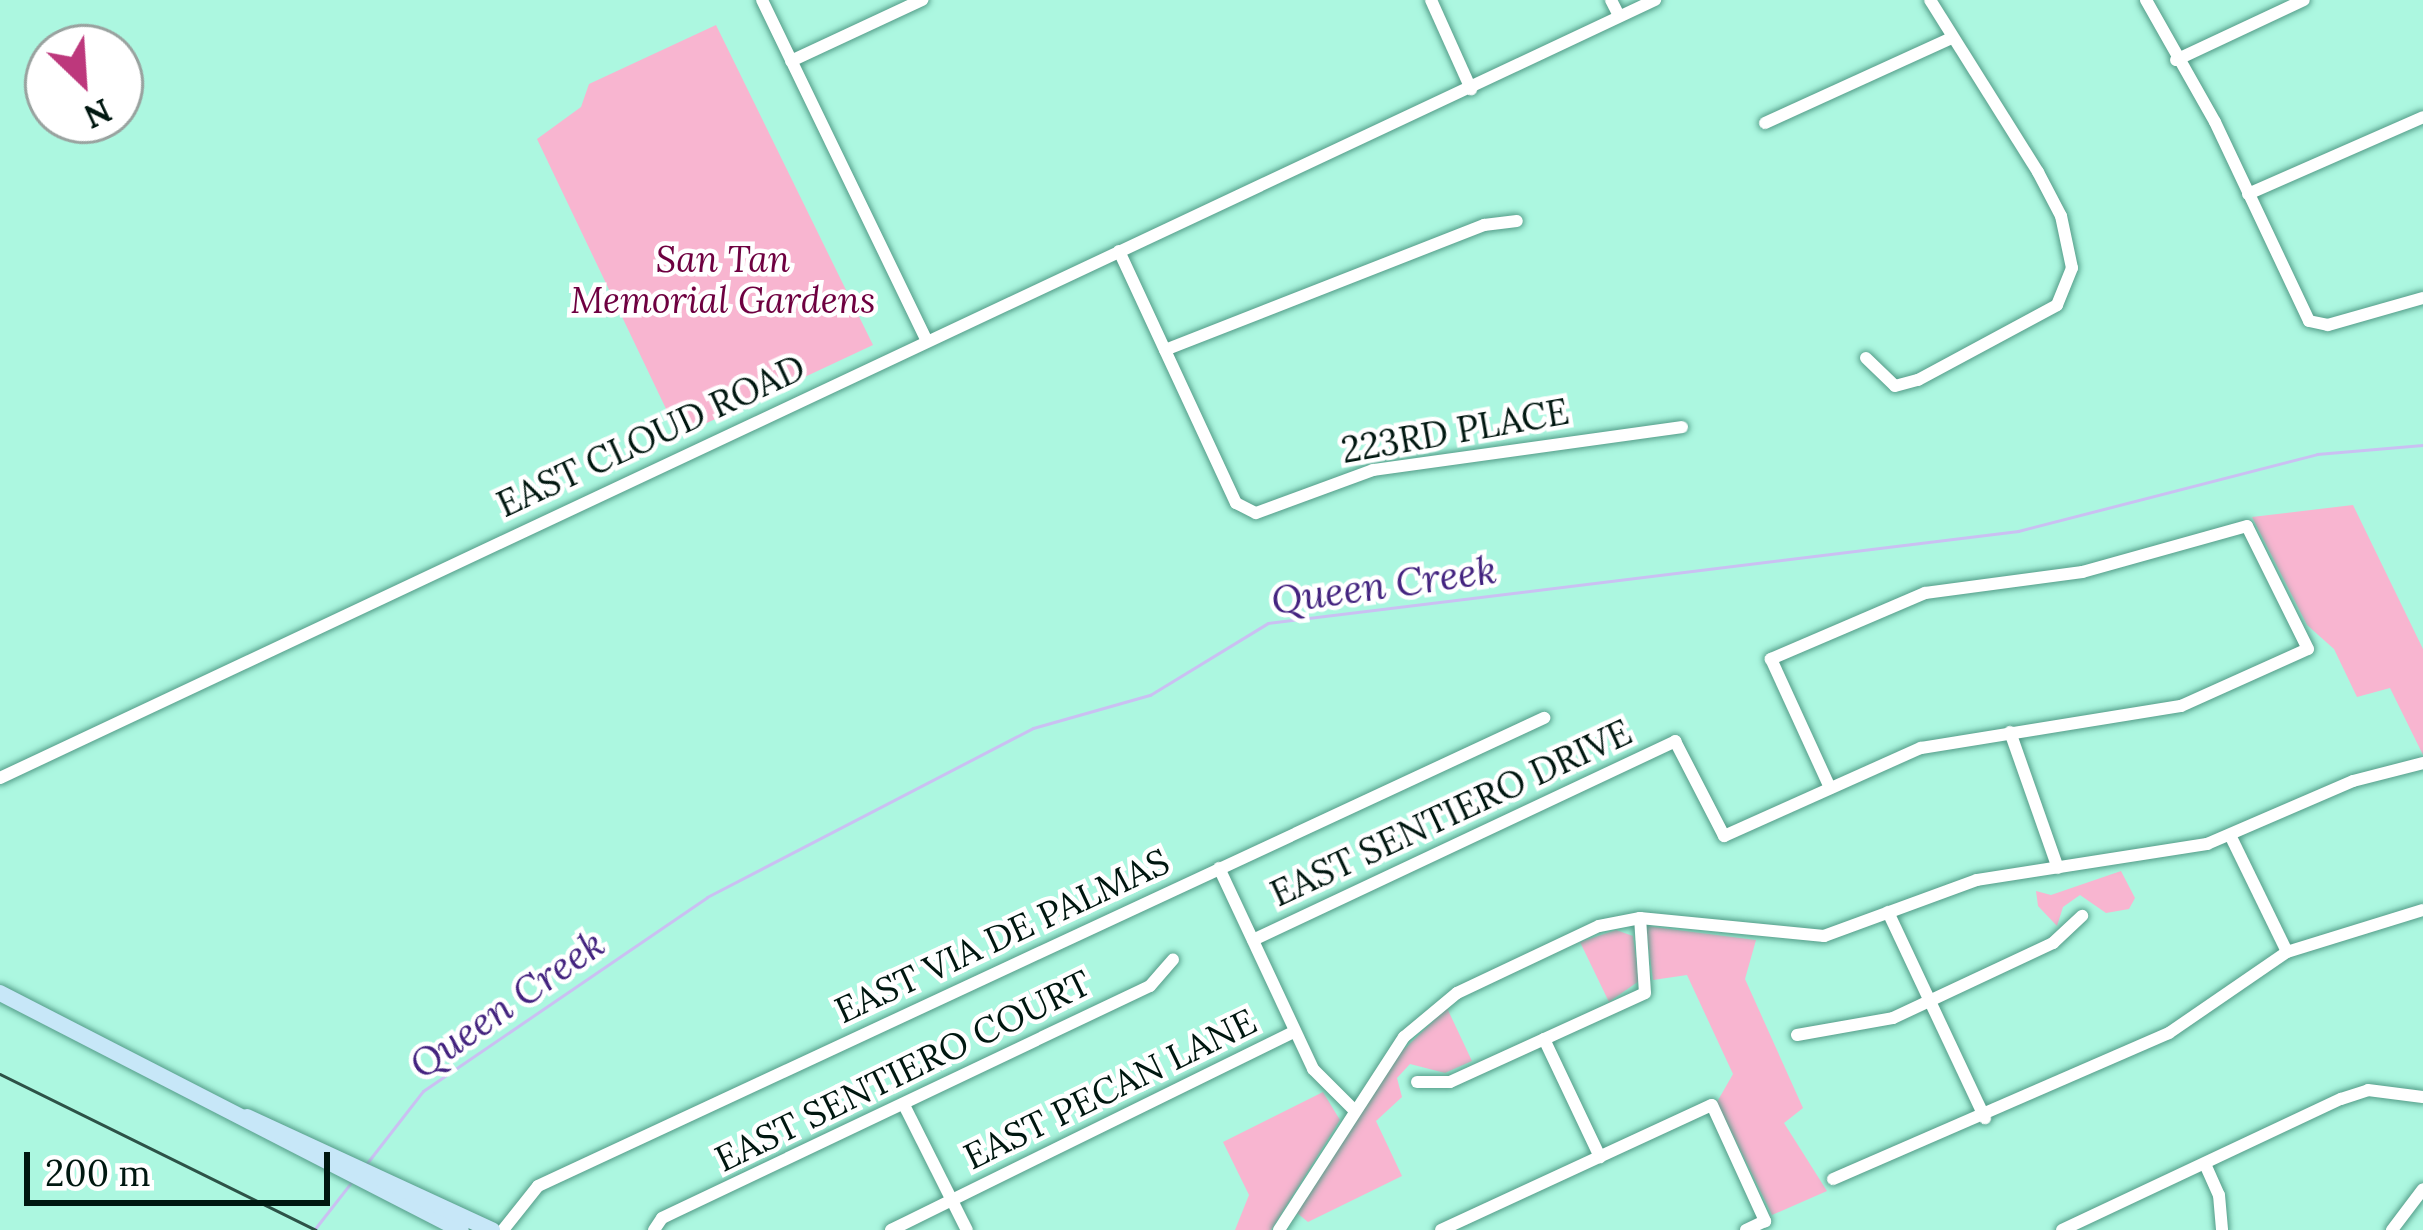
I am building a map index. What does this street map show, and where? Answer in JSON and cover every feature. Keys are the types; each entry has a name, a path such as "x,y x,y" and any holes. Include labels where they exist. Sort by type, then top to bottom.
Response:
{"main road":[{"path":"0,993 417,1202 461,1230"},
{"path":"417,1202 492,1230"}],"street":[{"path":"762,0 926,340"},
{"path":"791,61 922,0"},
{"path":"1431,0 1472,88"},
{"path":"1611,0 1619,16"},
{"name":"EAST CLOUD ROAD","path":"0,778 1655,0"},
{"path":"1866,358 1894,386 1918,380 2057,305 2072,268 2061,216 2038,172 1949,39 1930,0"},
{"path":"2146,0 2317,327 2423,298"},
{"path":"2176,60 2304,0"},
{"path":"1766,123 1949,39"},
{"path":"2248,194 2423,117"},
{"path":"1165,350 1484,225 1517,221"},
{"name":"223RD PLACE","path":"1119,251 1236,503 1256,513 1373,470 1682,427"},
{"path":"2248,526 2308,649 2181,706 2010,732 1921,748 1830,788 1771,659 1925,593 2082,572 2248,526"},
{"name":"EAST VIA DE PALMAS","path":"503,1230 538,1186 1544,718"},
{"path":"2010,732 2057,868"},
{"name":"EAST SENTIERO DRIVE","path":"1253,940 1675,741 1724,836 1830,788"},
{"path":"1279,1230 1392,1050 1445,1001 1599,926 1640,918 1801,938 1846,931 1962,884 2181,851 2230,835 2353,781 2423,763"},
{"path":"2230,835 2287,952"},
{"path":"1219,868 1313,1069 1353,1109"},
{"path":"1833,1179 1859,1162 1914,1150 2169,1033 2287,952 2423,910"},
{"path":"1888,912 1985,1118"},
{"path":"1796,1035 1893,1018 2053,943 2082,916"},
{"path":"1417,1082 1450,1082 1645,993 1640,918"},
{"name":"EAST SENTIERO COURT","path":"655,1230 662,1218 1150,986 1173,960"},
{"name":"EAST PECAN LANE","path":"891,1230 1295,1031"},
{"path":"1544,1039 1600,1156"},
{"path":"2062,1230 2368,1090 2423,1097"},
{"path":"904,1105 967,1230"},
{"path":"1441,1230 1712,1105 1766,1221 1746,1230"},
{"path":"2205,1164 2219,1196 2222,1230"},
{"path":"2392,1230 2423,1189"}],"green space":[{"name":"San Tan Memorial Gardens","path":"716,25 873,345 679,436 537,139 581,107 589,84"},
{"path":"2353,505 2423,649 2423,755 2390,688 2357,697 2334,649 2307,625 2252,517"},
{"path":"2121,871 2135,898 2129,909 2106,913 2080,895 2063,907 2057,926 2038,906 2036,891 2051,895"},
{"path":"1646,926 1756,940 1745,979 1803,1108 1784,1123 1827,1191 1772,1215 1717,1102 1733,1074 1687,975 1653,980"},
{"path":"1616,930 1633,936 1639,981 1609,1002 1580,942"},
{"path":"1447,1008 1472,1061 1445,1073 1410,1064 1397,1078 1402,1097 1376,1121 1402,1176 1308,1222 1297,1213 1397,1056"},
{"path":"1323,1092 1340,1120 1271,1230 1235,1230 1249,1195 1223,1142"}],"waterway":[{"name":"Queen Creek","path":"367,1163 423,1091 707,897 1033,728 1150,695 1268,623 2018,531 2317,454 2423,445"},
{"name":"Queen Creek","path":"314,1230 353,1180"}],"railway":[{"path":"0,1074 316,1230"}]}
